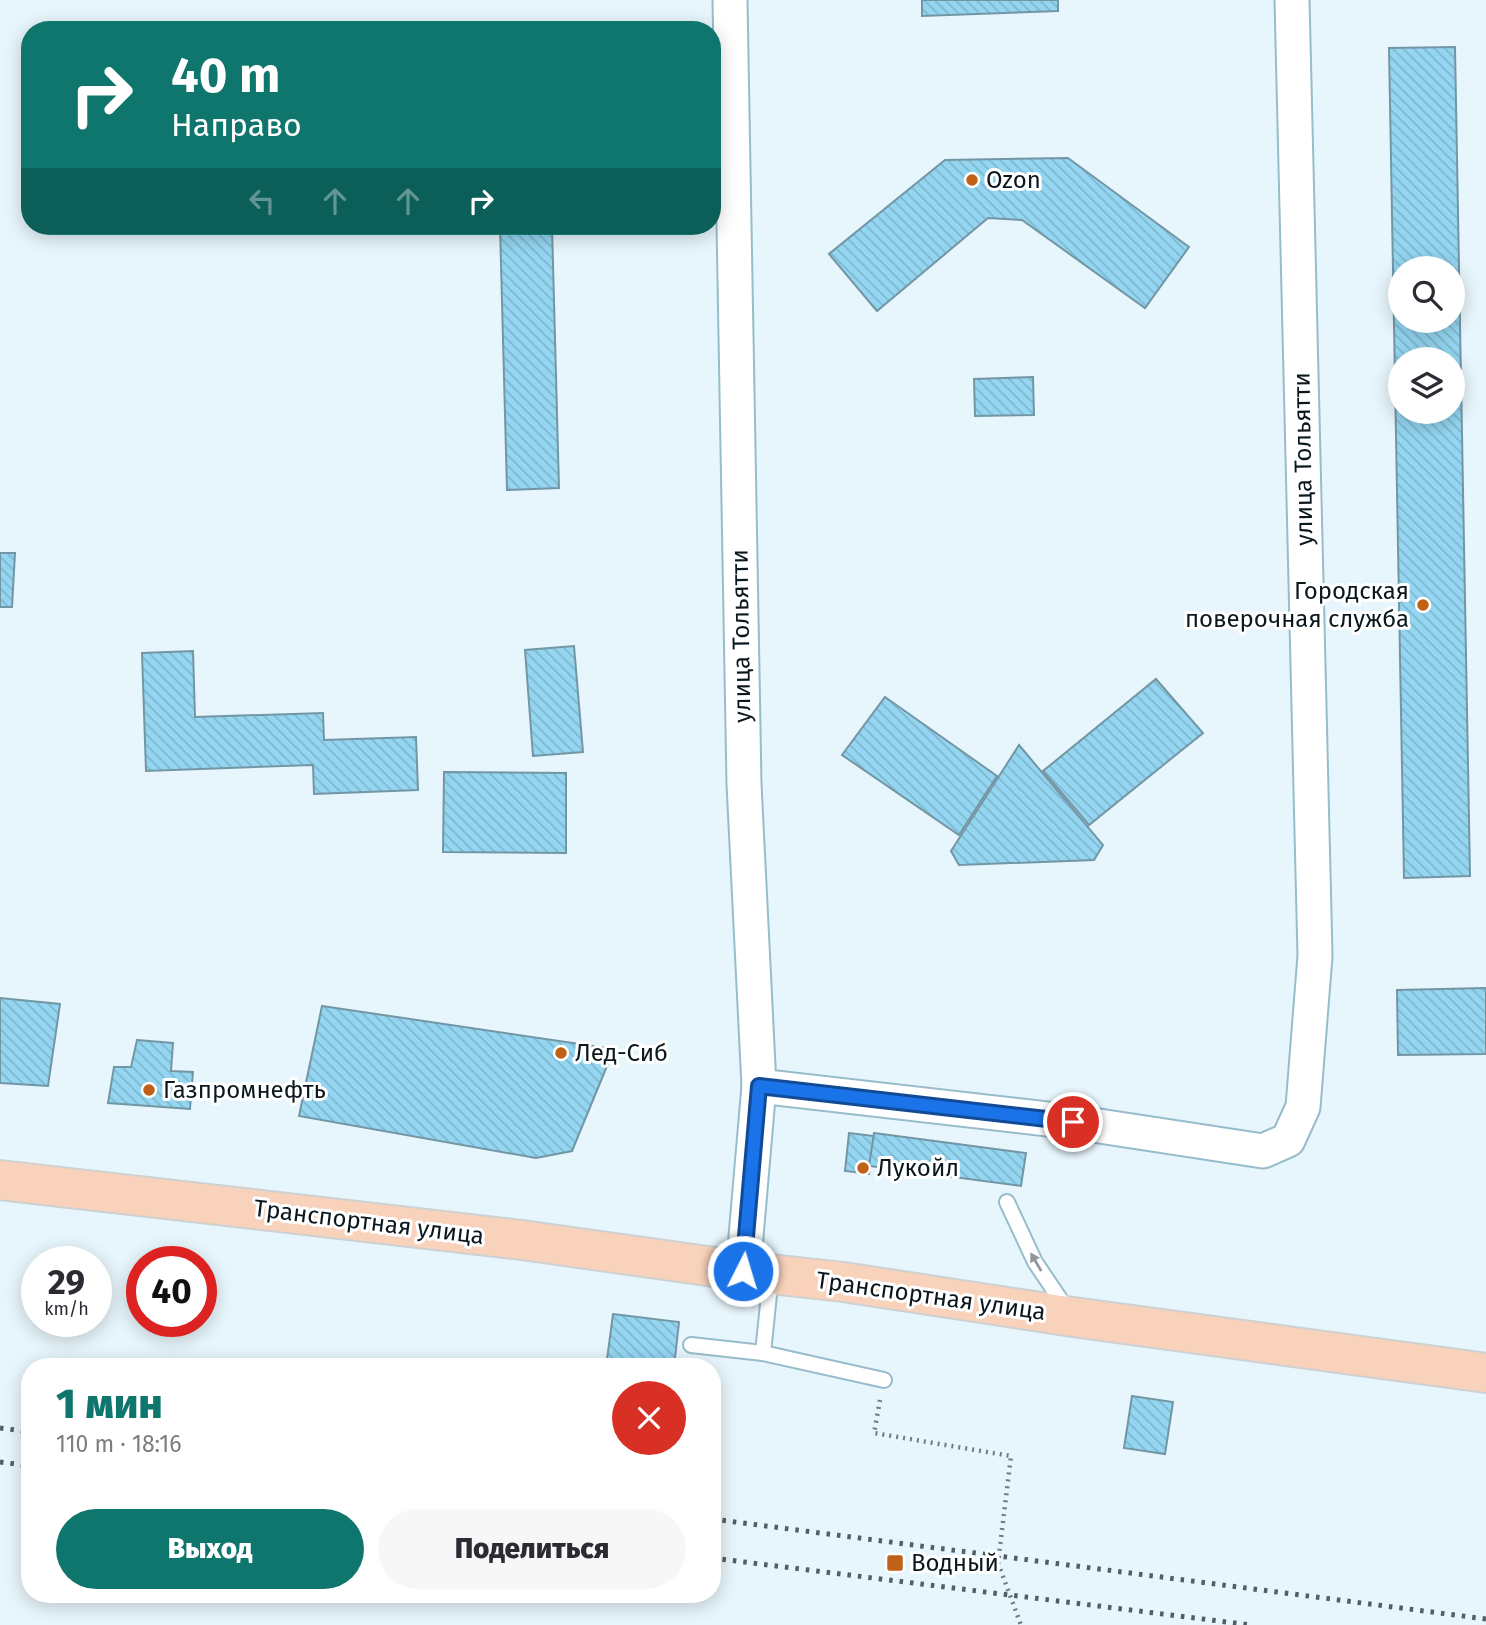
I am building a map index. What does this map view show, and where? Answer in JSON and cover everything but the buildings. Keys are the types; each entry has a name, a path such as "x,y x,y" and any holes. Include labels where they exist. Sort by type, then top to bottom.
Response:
{"main road":[{"name":"Транспортная улица","path":"0,1180 522,1240 757,1273 843,1282 1073,1317 1486,1373"}],"street":[{"name":"улица Тольятти","path":"730,0 744,784 759,1086 757,1273"},
{"name":"улица Тольятти","path":"759,1086 1073,1122 1263,1151 1288,1140 1303,1107 1315,956 1292,0"}],"lane":[{"path":"1007,1202 1035,1262 1073,1317"},
{"path":"757,1273 763,1353"},
{"path":"691,1345 763,1353 884,1380"}],"path":[{"path":"884,1380 874,1433 1011,1456 998,1563 1021,1625"}],"railway":[{"path":"0,1428 21,1431"},
{"path":"0,1462 21,1465"},
{"path":"721,1520 1486,1619"},
{"path":"721,1559 1251,1625"}],"place":[{"name":"Ozon","path":"972,180"},
{"name":"Городская поверочная служба","path":"1423,605"},
{"name":"Лед-Сиб","path":"561,1053"},
{"name":"Газпромнефть","path":"149,1090"},
{"name":"Лукойл","path":"863,1168"},
{"name":"Водный","path":"895,1563"}],"route":[{"path":"743,1271 759,1086 1073,1122"}]}
